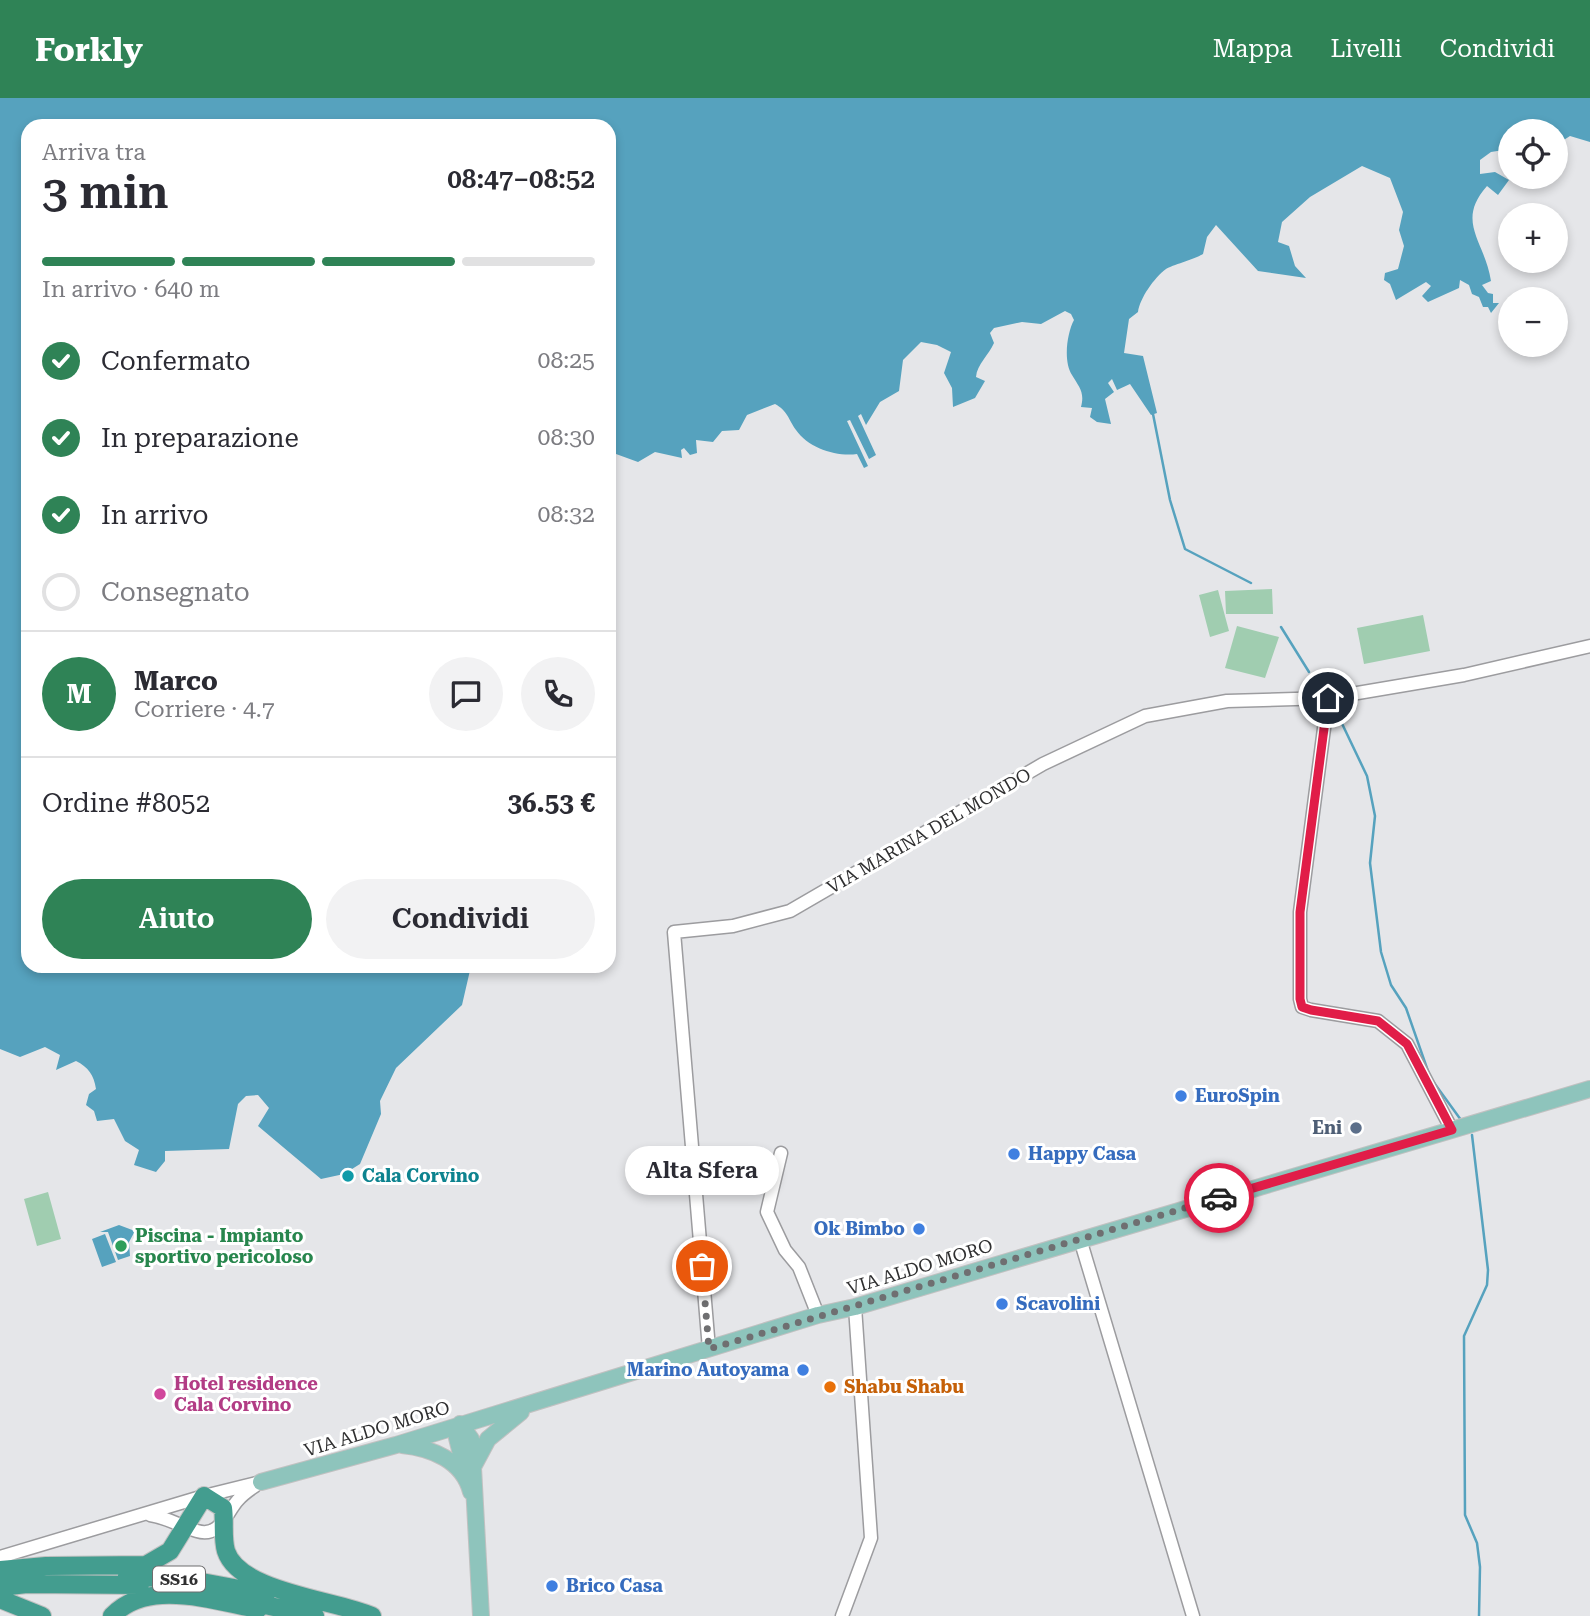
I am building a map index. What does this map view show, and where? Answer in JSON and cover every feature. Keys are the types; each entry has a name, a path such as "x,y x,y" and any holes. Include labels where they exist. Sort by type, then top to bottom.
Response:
{"highway":[{"path":"185,1525 204,1496 223,1507 224,1522"},
{"name":"SS16","path":"224,1522 226,1553 232,1563 253,1581 372,1616"},
{"name":"SS16","path":"0,1572 46,1566 146,1565 170,1551 185,1525"},
{"name":"SS16","path":"0,1572 103,1573 191,1580 276,1596 354,1616"},
{"name":"SS16","path":"0,1587 27,1584 158,1586 206,1592 315,1616"},
{"name":"SS16","path":"111,1616 130,1601 152,1595 226,1603 289,1616"},
{"path":"0,1599 42,1616"}],"main road":[{"name":"VIA ALDO MORO","path":"261,1482 396,1445 818,1315 855,1307 1590,1089"},
{"path":"471,1476 498,1428 541,1400"},
{"path":"460,1424 471,1439 481,1616"},
{"path":"396,1445 422,1447 440,1454 471,1476"}],"street":[{"name":"VIA MARINA DEL MONDO","path":"709,1349 674,932 733,926 790,911 1043,764 1145,716 1227,701 1328,698 1464,675 1590,646"},
{"path":"1328,698 1300,912 1302,1007 1378,1021 1407,1044 1452,1130"},
{"path":"781,1153 767,1212 775,1231 799,1267 818,1315"},
{"path":"1080,1239 1193,1616"},
{"path":"842,1616 871,1538 855,1307"},
{"path":"0,1557 204,1496 261,1482"},
{"path":"145,1515 205,1532 212,1531 224,1522 240,1497 261,1482"}],"green space":[{"path":"1272,589 1273,614 1226,614 1225,591"},
{"path":"1218,590 1229,631 1210,637 1199,595"},
{"path":"1423,615 1430,651 1364,664 1357,628"},
{"path":"1237,626 1279,637 1265,678 1225,668"},
{"path":"48,1192 61,1239 37,1246 24,1199"}],"water":[{"path":"0,98 1590,98 1590,142 1568,137 1568,119 1498,119 1498,151 1491,152 1480,160 1480,174 1498,174 1498,189 1502,189 1498,195 1487,186 1473,210 1475,232 1491,281 1482,285 1488,293 1493,294 1493,303 1498,303 1491,313 1488,307 1483,307 1479,297 1472,294 1469,285 1460,280 1459,288 1428,302 1422,296 1431,286 1426,282 1396,300 1390,284 1384,280 1385,273 1398,269 1404,246 1399,230 1403,212 1390,178 1362,166 1310,197 1282,222 1278,242 1289,246 1295,266 1306,278 1258,271 1216,225 1207,237 1203,254 1166,269 1152,283 1138,312 1129,319 1124,353 1143,356 1157,413 1151,415 1130,384 1117,390 1112,379 1108,383 1114,392 1105,399 1111,424 1097,422 1090,417 1092,408 1081,407 1082,393 1069,369 1068,339 1074,320 1071,314 1065,311 1041,324 1022,322 994,328 990,333 994,343 976,377 985,381 975,398 953,407 952,388 944,373 951,352 937,345 921,342 903,360 899,391 880,402 866,425 861,414 858,416 876,455 869,459 850,420 847,421 868,466 864,468 857,454 832,452 808,442 796,430 785,412 775,404 747,415 739,430 722,431 713,442 696,440 697,453 690,455 684,448 681,450 682,458 655,452 638,462 616,454 616,119 21,119 21,973 469,973 462,1005 396,1068 380,1101 381,1114 360,1164 344,1174 321,1179 258,1126 269,1108 258,1095 246,1096 238,1104 229,1149 165,1151 165,1161 156,1172 134,1165 139,1150 125,1141 114,1119 97,1121 94,1111 86,1105 89,1094 96,1089 90,1072 84,1066 76,1061 56,1070 60,1055 45,1047 20,1057 0,1049"},
{"name":"Piscina - Impianto sportivo pericoloso","path":"119,1225 135,1231 129,1242 130,1256 118,1260 108,1232 100,1232"},
{"path":"105,1234 116,1262 102,1267 92,1239"}],"waterway":[{"path":"1153,414 1170,500 1185,549 1251,583"},
{"path":"1281,627 1309,672"},
{"path":"1336,711 1367,776 1375,816 1370,863 1381,952 1391,985 1406,1008 1429,1074"},
{"path":"1432,1080 1461,1120"},
{"path":"1472,1135 1488,1270 1487,1285 1464,1336 1465,1515 1477,1543 1480,1567 1479,1616"}],"way so far":[{"path":"702,1266 709,1349 1219,1198"}],"place":[{"name":"EuroSpin","path":"1181,1096"},
{"name":"Eni","path":"1356,1128"},
{"name":"Happy Casa","path":"1014,1154"},
{"name":"Cala Corvino","path":"348,1176"},
{"name":"Ok Bimbo","path":"919,1229"},
{"name":"Piscina - Impianto sportivo pericoloso","path":"121,1246"},
{"name":"Alta Sfera","path":"702,1266"},
{"name":"Scavolini","path":"1002,1304"},
{"name":"Marino Autoyama","path":"803,1370"},
{"name":"Shabu Shabu","path":"830,1387"},
{"name":"Hotel residence Cala Corvino","path":"160,1394"},
{"name":"Brico Casa","path":"552,1586"}],"route":[{"path":"1219,1198 1452,1130 1407,1044 1378,1021 1302,1007 1300,912 1320,739 1328,698"}]}
